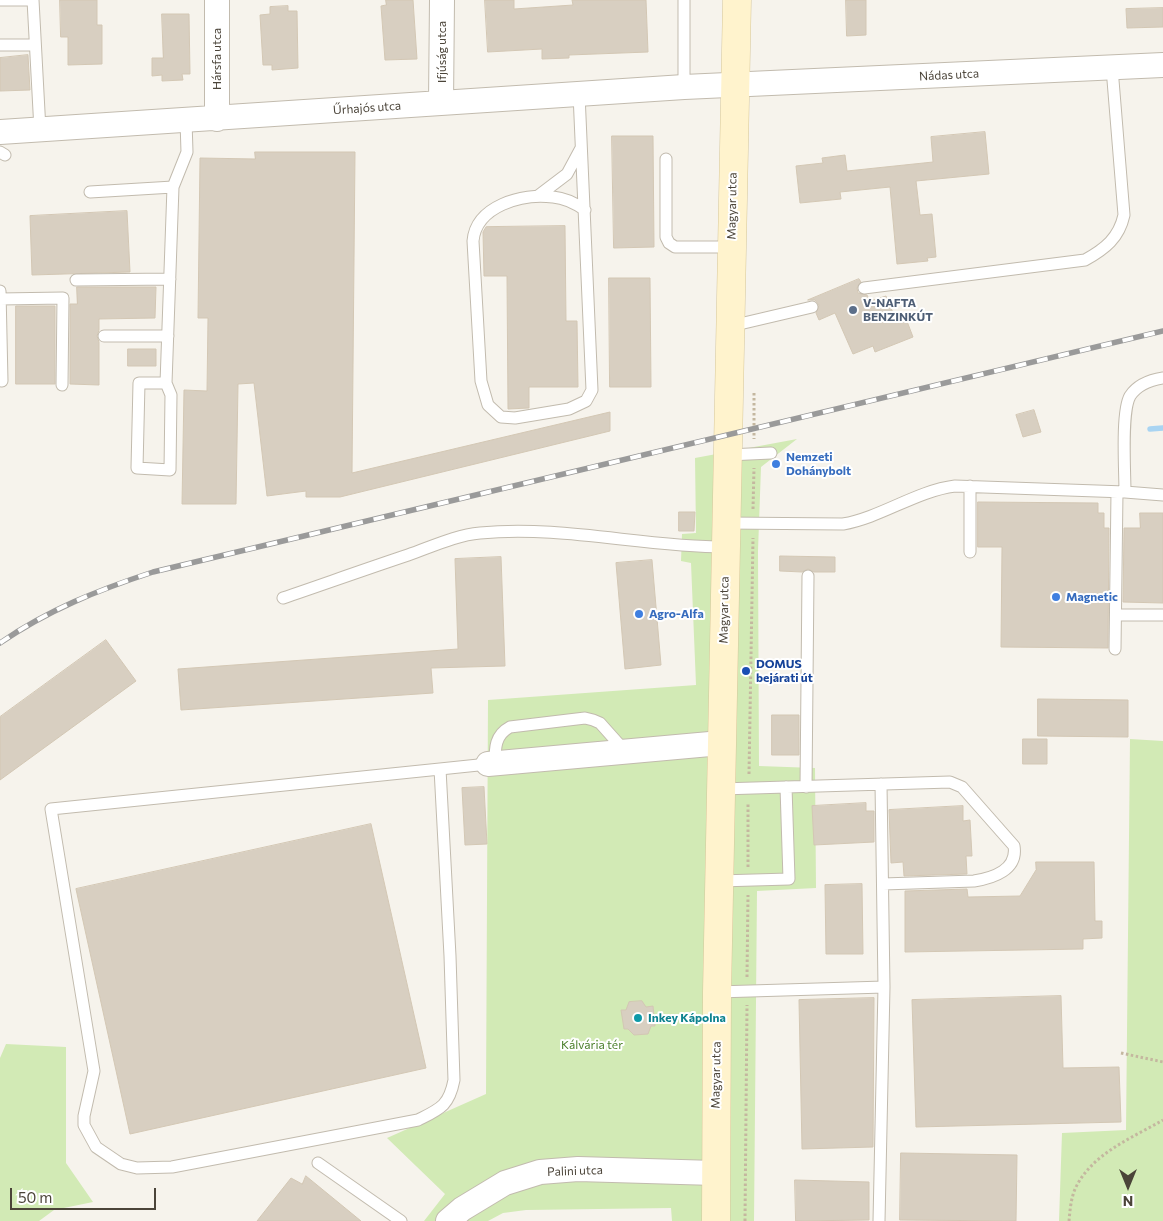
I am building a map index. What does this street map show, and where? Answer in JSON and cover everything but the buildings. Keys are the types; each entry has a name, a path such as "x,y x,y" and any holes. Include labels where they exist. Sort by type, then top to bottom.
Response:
{"main road":[{"name":"Magyar utca","path":"716,1221 720,789 737,0"}],"street":[{"name":"Hársfa utca","path":"217,0 217,119"},
{"name":"Ifjúság utca","path":"442,0 442,104"},
{"name":"Nádas utca","path":"735,84 1163,65"},
{"name":"Űrhajós utca","path":"0,132 735,84"},
{"path":"491,764 721,743"},
{"name":"Palini utca","path":"448,1221 462,1209 505,1183 540,1172 578,1169 715,1173"}],"lane":[{"path":"0,0 33,0 40,130"},
{"path":"684,0 684,86"},
{"path":"0,46 35,45"},
{"path":"864,288 1085,260 1109,244 1118,235 1124,214 1112,68"},
{"path":"579,94 585,210 592,383 590,395 586,402 569,409 515,418 501,417 488,405 481,381 473,232 476,223 500,205 538,196 569,201 585,210"},
{"path":"166,383 140,383 138,468 170,470 171,395 166,383 174,188 187,152 186,121"},
{"path":"538,196 567,174 582,146"},
{"path":"666,159 666,237 669,243 676,247 732,247"},
{"path":"90,192 174,188"},
{"path":"76,280 170,279"},
{"path":"0,291 2,381"},
{"path":"0,299 63,298 62,385"},
{"path":"730,327 812,307"},
{"path":"104,336 168,336"},
{"path":"1115,649 1121,492 1128,402 1139,386 1148,381 1163,378"},
{"path":"727,455 771,453"},
{"path":"970,486 970,552"},
{"path":"283,598 446,542 478,533 548,532 685,547 726,535 753,523 843,524 860,520 934,490 950,487 970,486 1163,495"},
{"path":"806,787 808,576"},
{"path":"1116,615 1163,615"},
{"path":"440,769 450,956 454,1080 451,1094 445,1104 418,1120 172,1168 137,1168 121,1164 96,1147 84,1125 84,1116 94,1071 51,808 440,769 491,764 495,745 504,730 510,727 585,718 600,723 625,751"},
{"path":"720,789 950,782 962,787 1010,838 1015,852 1009,866 1000,874 988,879 883,884"},
{"path":"879,1221 884,987 881,784"},
{"path":"719,881 789,879 786,787"},
{"path":"717,992 884,987"},
{"path":"318,1163 401,1221"}],"path":[{"path":"744,1221 754,388"},
{"path":"1121,1054 1163,1062"},
{"path":"1069,1221 1076,1187 1091,1166 1102,1155 1163,1120"}],"green space":[{"name":"Kálvária tér","path":"797,439 761,467 758,551 759,766 815,768 816,888 757,891 754,1221 672,1221 671,1208 526,1210 503,1213 488,1221 424,1221 445,1194 387,1138 486,1094 488,700 696,685 691,563 681,561 682,534 696,533 695,458"},
{"path":"1130,739 1163,741 1163,1221 1059,1221 1062,1133 1126,1130"},
{"path":"6,1044 66,1047 66,1163 93,1202 54,1210 39,1221 0,1221 0,1058"}],"waterway":[{"path":"1150,429 1163,428"}],"railway":[{"path":"0,643 36,621 74,602 153,572 1163,331"}],"place":[{"name":"V-NAFTA BENZINKÚT","path":"853,310"},
{"name":"Nemzeti Dohánybolt","path":"776,464"},
{"name":"Magnetic","path":"1056,597"},
{"name":"Agro-Alfa","path":"639,614"},
{"name":"DOMUS bejárati út","path":"746,671"},
{"name":"Inkey Kápolna","path":"638,1018"}]}
